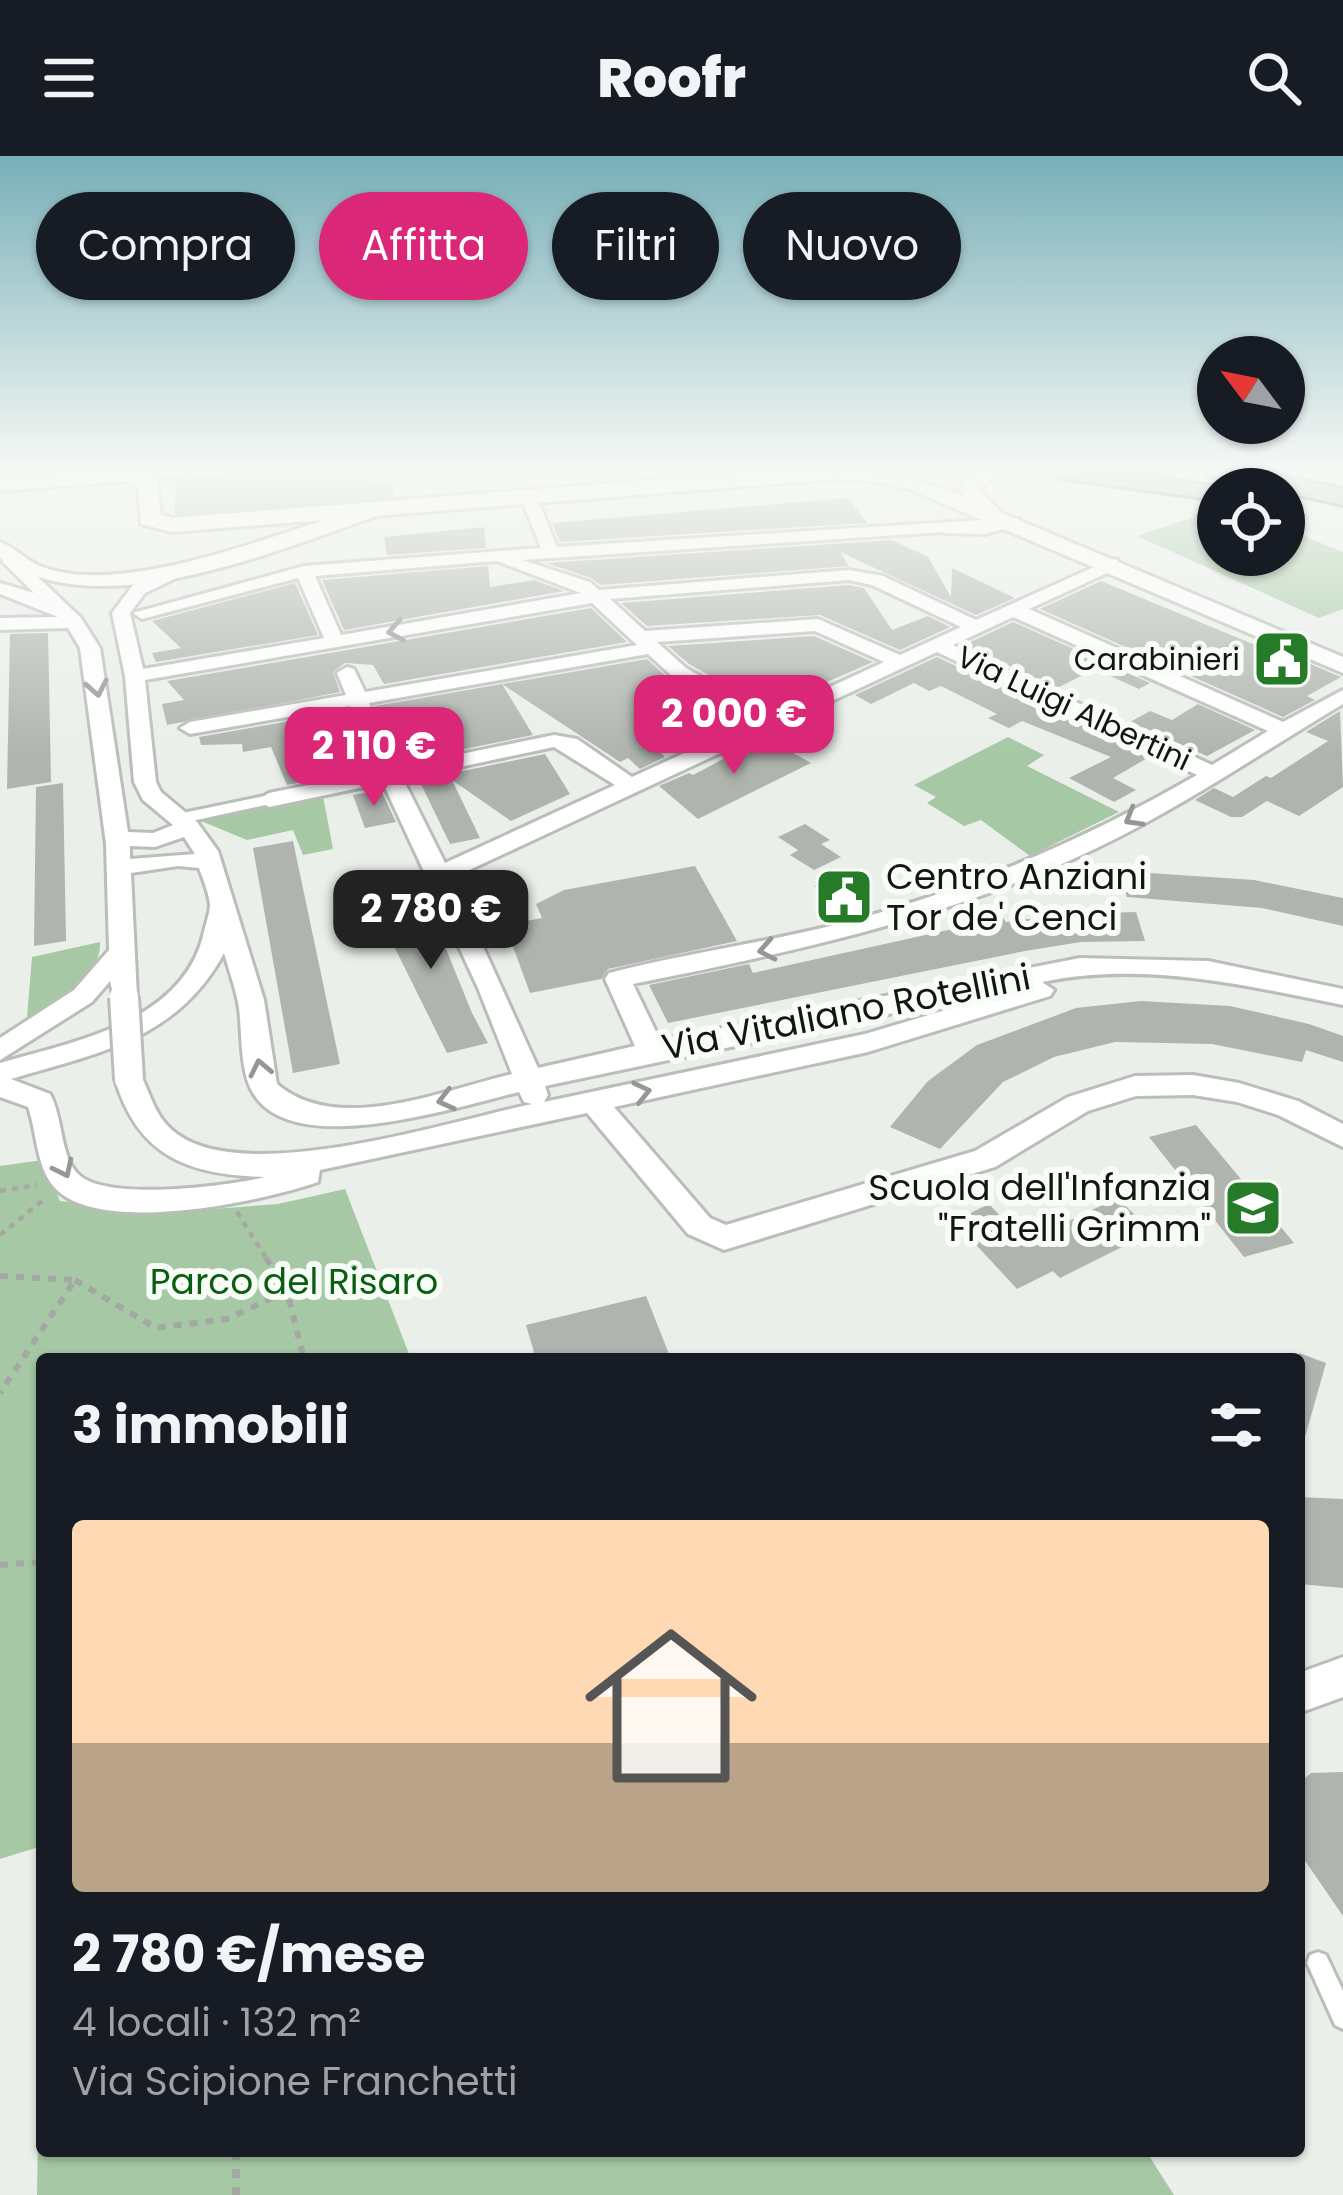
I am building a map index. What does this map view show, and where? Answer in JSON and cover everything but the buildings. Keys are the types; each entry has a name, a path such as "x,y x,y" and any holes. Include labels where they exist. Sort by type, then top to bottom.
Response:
{"street":[{"path":"17,565 67,615 90,649 117,838 119,956 129,1079 138,1114 152,1132 202,1160 281,1166 364,1154"},
{"path":"29,565 46,574 98,580 183,565"},
{"path":"0,1073 135,1026 181,1000 209,967 220,903 209,862 183,823 145,785 135,676 121,621 126,603 152,581 196,565"},
{"path":"142,613 304,571 373,565"},
{"path":"524,565 575,582 697,684 764,721"},
{"path":"439,874 1109,565"},
{"path":"1115,565 1343,666"},
{"path":"304,571 335,642"},
{"path":"135,676 594,596 853,575 877,580 975,626"},
{"path":"0,588 67,615"},
{"path":"1012,609 1283,730"},
{"path":"0,624 67,615"},
{"path":"190,728 358,701 645,643 821,625 898,661"},
{"name":"Via Luigi Albertini","path":"936,644 1211,772"},
{"path":"347,673 388,776 439,874 540,1113"},
{"path":"651,1051 618,979 832,937 1068,854 1343,697"},
{"path":"117,838 154,840 183,823 269,800 556,741 569,744 628,785"},
{"path":"118,868 181,858 209,862"},
{"name":"Via Vitaliano Rotellini","path":"220,903 251,1000 259,1070 268,1093 304,1112 352,1118 409,1109 651,1051 1071,967 1111,964 1222,970 1343,997"},
{"path":"0,1051 83,996 119,956"},
{"name":"Via Vitaliano Rotellini","path":"364,1154 907,1031 1036,991 1140,980 1247,989 1343,1014"},
{"path":"885,1004 907,1031"},
{"path":"594,1102 699,1226 724,1238 985,1159 1078,1104 1127,1087 1193,1085 1239,1093 1288,1108 1343,1138"},
{"path":"0,1086 26,1092 43,1103 66,1181 81,1191 118,1198 231,1195 266,1189 364,1154"},
{"path":"1305,1691 1343,1677"}],"lane":[{"path":"1318,1963 1343,2018"}],"path":[{"path":"0,1191 66,1181"},
{"path":"0,1235 66,1181"},
{"path":"231,1195 243,1227 287,1291 302,1353"},
{"path":"0,1276 75,1280 156,1328 227,1319 287,1291"},
{"path":"0,1393 75,1280"},
{"path":"0,1565 36,1562"},
{"path":"236,2157 236,2195"}],"green space":[{"path":"1305,565 1343,565 1343,609 1319,618 1226,576 1305,576"},
{"path":"1008,737 1044,755 1027,766 1119,812 1030,856 981,820 964,826 927,803 936,797 914,785"},
{"path":"323,796 333,849 303,855 293,830 247,840 201,821"},
{"path":"100,942 94,967 85,978 27,1017 32,957"},
{"name":"Parco del Risaro","path":"43,1160 60,1201 160,1213 278,1204 345,1189 409,1353 36,1353 36,1848 0,1859 0,1166"},
{"path":"38,2157 1150,2157 1174,2195 37,2195"}],"place":[{"name":"Carabinieri","path":"1282,659"},
{"name":"Centro Anziani Tor de' Cenci","path":"844,897"},
{"name":"Scuola dell'Infanzia \"Fratelli Grimm\"","path":"1253,1208"}]}
